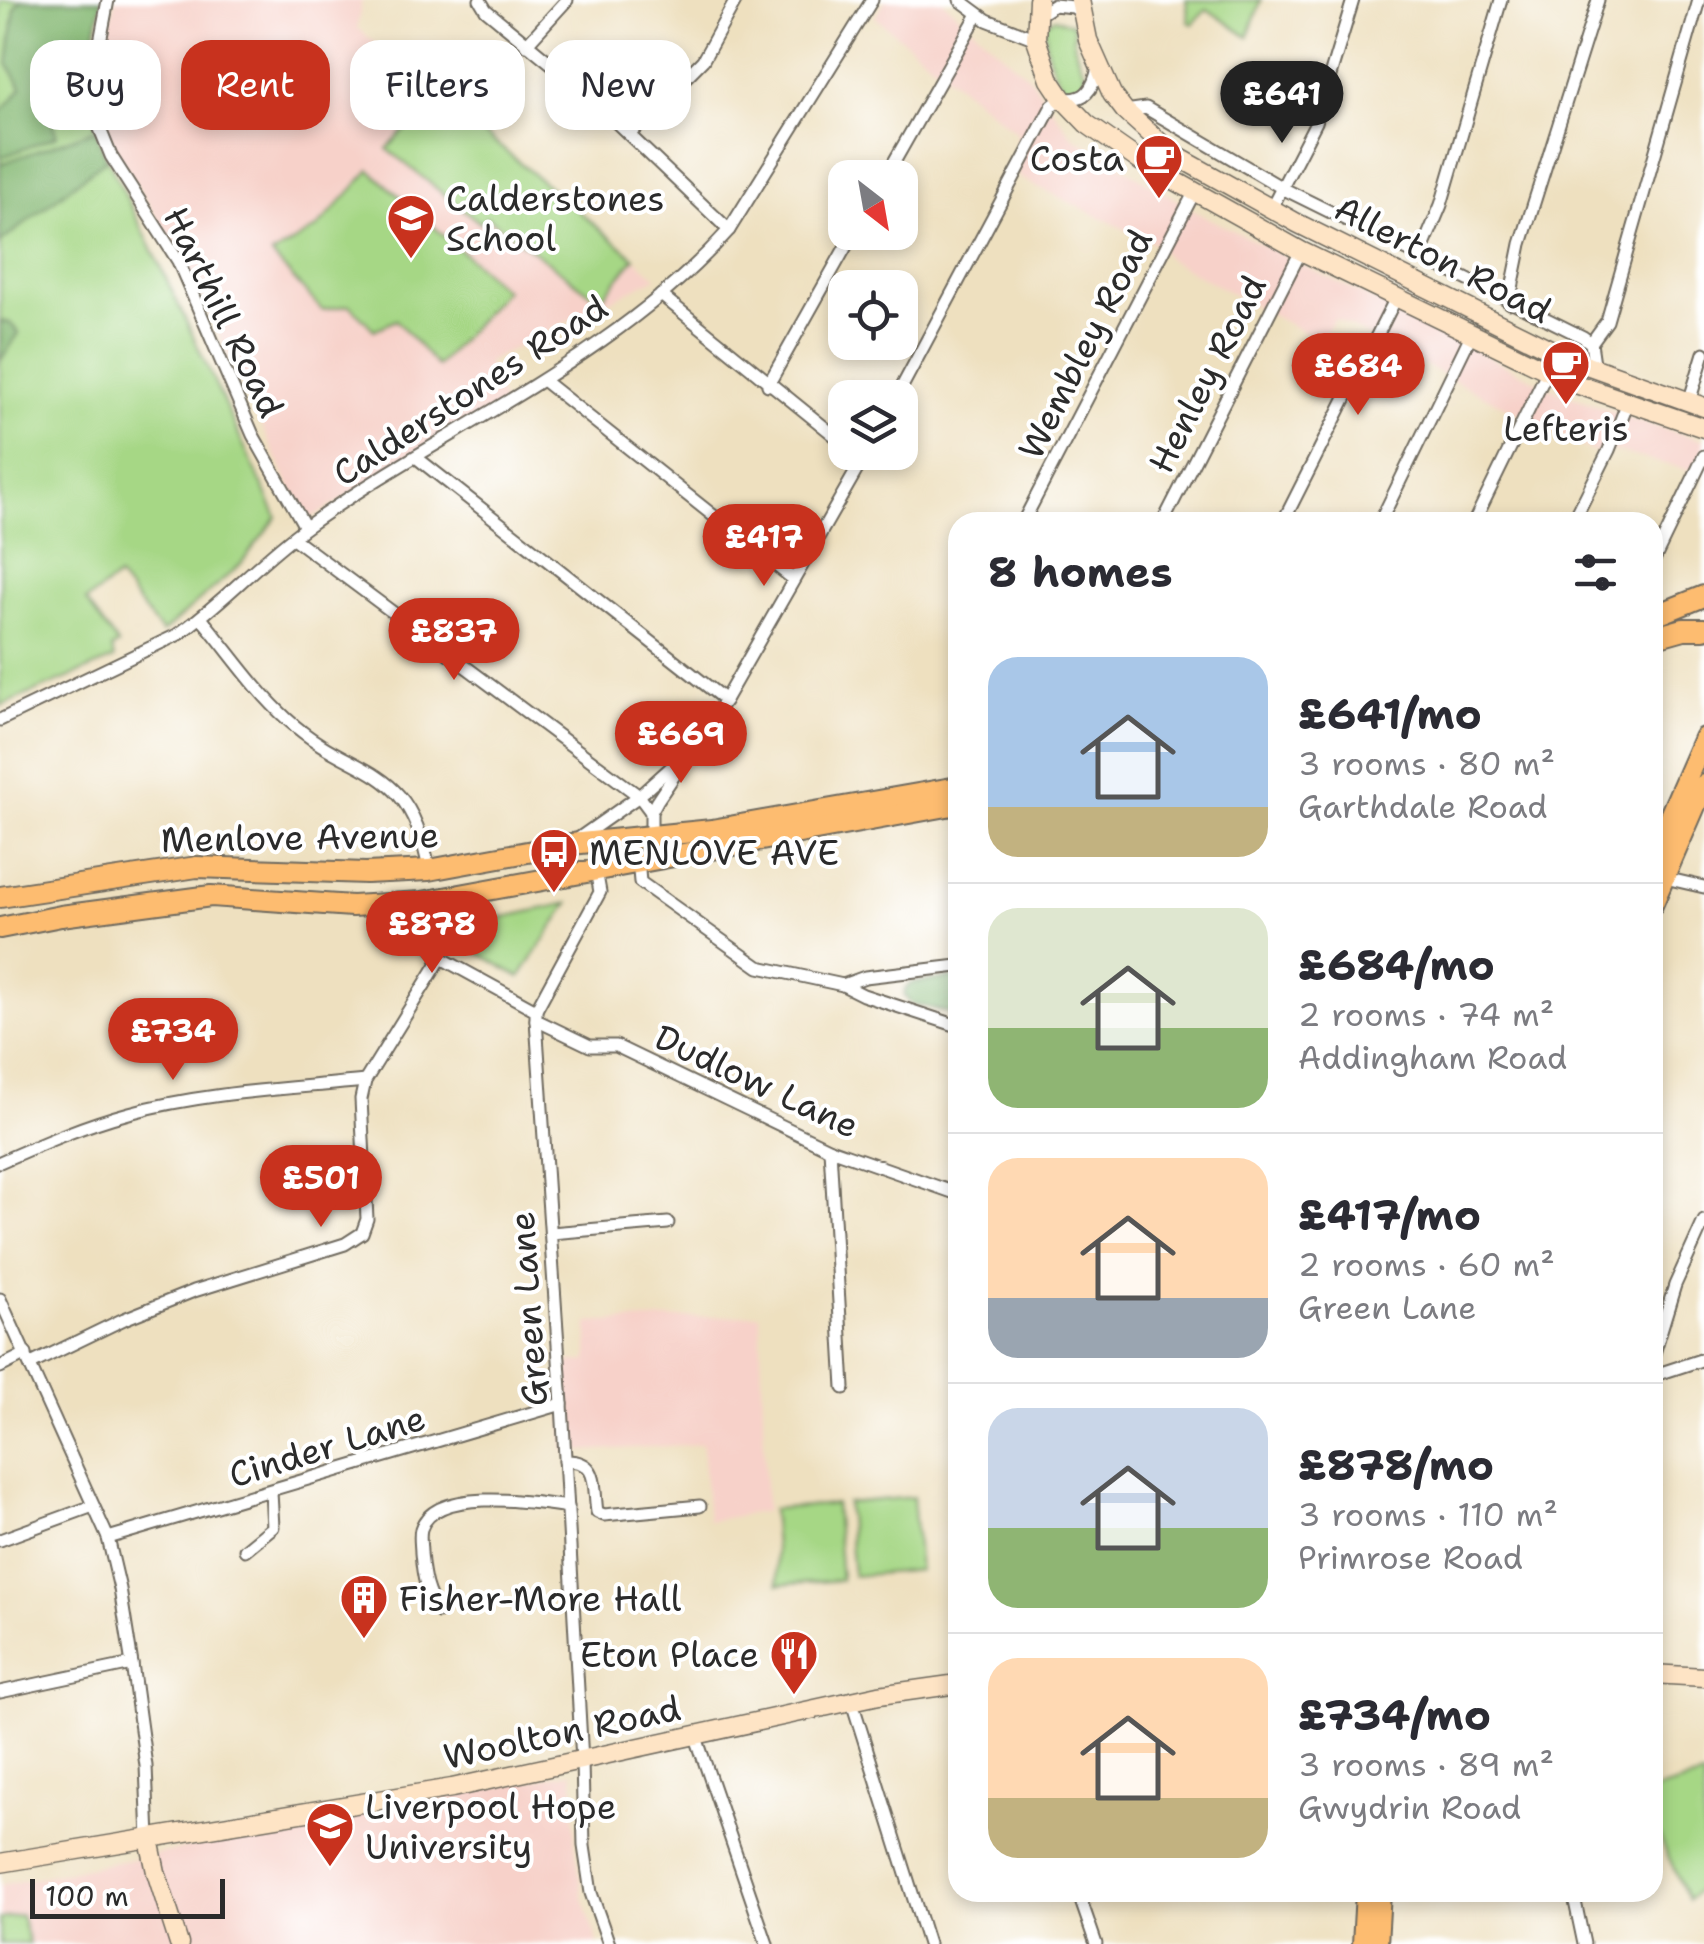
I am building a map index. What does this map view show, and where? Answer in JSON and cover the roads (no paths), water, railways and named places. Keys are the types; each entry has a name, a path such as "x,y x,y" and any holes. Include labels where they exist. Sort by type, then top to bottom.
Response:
{"highway":[{"path":"1663,613 1704,596"},
{"path":"1663,635 1704,629"},
{"path":"1663,832 1704,738"},
{"path":"1663,882 1704,785"},
{"name":"Menlove Avenue","path":"0,896 197,867 366,873 429,870 566,845 712,830 948,789"},
{"name":"Menlove Avenue","path":"0,928 211,896 352,906 422,902 948,806"},
{"path":"638,860 651,836"},
{"path":"565,876 566,845"},
{"path":"1362,1944 1365,1902"},
{"path":"1377,1944 1379,1902"}],"main road":[{"path":"1081,7 1098,68 1124,112"},
{"path":"1036,38 1038,8"},
{"name":"Allerton Road","path":"1036,38 1050,80 1062,98 1087,124 1140,161 1300,251 1548,370 1704,428"},
{"name":"Allerton Road","path":"1124,112 1173,154 1272,208 1595,370 1697,405"},
{"path":"1663,1675 1704,1677"},
{"name":"Woolton Road","path":"0,1863 452,1788 852,1702 948,1686"},
{"path":"149,1839 179,1944"}],"street":[{"name":"Harthill Road","path":"108,0 93,79 100,129 111,156 178,261 253,435 306,527"},
{"path":"480,0 526,45 575,83 729,230"},
{"path":"526,45 567,0"},
{"path":"630,134 703,60 736,0"},
{"name":"Calderstones Road","path":"0,720 177,635 202,618 306,527 544,381 620,329 704,258 729,230 872,0"},
{"path":"960,0 978,14 1036,38"},
{"path":"1272,208 1316,122 1353,0"},
{"path":"1420,255 1441,204 1501,0"},
{"path":"1509,303 1522,244 1598,0"},
{"path":"1592,344 1607,321 1699,0"},
{"path":"1038,8 1081,7"},
{"path":"895,160 978,14"},
{"path":"906,380 1052,106 1062,98 1074,100 1087,94 1095,84 1098,68"},
{"name":"Allerton Road","path":"1124,112 1146,108 1284,189 1592,344 1595,370"},
{"name":"Wembley Road","path":"1028,512 1195,192"},
{"path":"768,384 844,250"},
{"name":"Henley Road","path":"1168,512 1300,251"},
{"path":"660,295 828,431"},
{"path":"1289,512 1396,296"},
{"path":"1385,512 1472,333"},
{"path":"1697,405 1704,352"},
{"path":"1479,512 1548,370"},
{"path":"544,381 793,580"},
{"path":"1578,512 1628,402"},
{"path":"1663,541 1704,456"},
{"path":"417,458 725,700"},
{"path":"651,836 651,812 725,700 853,470"},
{"path":"293,538 639,796 651,812"},
{"path":"202,618 288,720 387,781 408,803 424,840 429,870"},
{"path":"566,845 639,796 696,746"},
{"path":"638,860 640,882 758,966 843,985 948,1023"},
{"path":"536,1015 600,892 596,870"},
{"path":"1665,878 1704,887"},
{"name":"Dudlow Lane","path":"422,902 410,924 441,958 590,1046 616,1046 830,1149 948,1190"},
{"path":"0,1366 28,1359 194,1291 345,1244 362,1233 367,1219 361,1099 365,1081 441,958"},
{"path":"843,985 865,977 948,967"},
{"name":"Green Lane","path":"536,1015 568,1507 584,1846 591,1893 609,1944"},
{"path":"0,1162 74,1129 133,1112 200,1098 365,1081"},
{"path":"830,1149 844,1388"},
{"path":"1663,1324 1675,1285 1704,1221"},
{"path":"551,1233 668,1223"},
{"path":"0,1299 108,1538 120,1589 146,1766 149,1839"},
{"path":"1663,1372 1704,1358"},
{"name":"Cinder Lane","path":"108,1538 562,1404"},
{"path":"565,1461 588,1465 598,1512 604,1515 700,1506"},
{"path":"245,1550 273,1527 271,1492"},
{"path":"439,1612 428,1596 422,1568 420,1530 431,1513 459,1503 511,1498 568,1507"},
{"path":"0,1540 93,1506"},
{"path":"0,1692 132,1664"},
{"path":"852,1702 928,1944"},
{"path":"696,1738 767,1944"},
{"path":"1081,1902 1096,1944"},
{"path":"1575,1902 1584,1944"}],"place":[{"name":"Costa","path":"1159,200"},
{"name":"Calderstones School","path":"411,260"},
{"name":"Lefteris","path":"1566,406"},
{"name":"MENLOVE AVE","path":"554,894"},
{"name":"Fisher-More Hall","path":"364,1640"},
{"name":"Eton Place","path":"794,1696"},
{"name":"Liverpool Hope University","path":"330,1868"}]}
